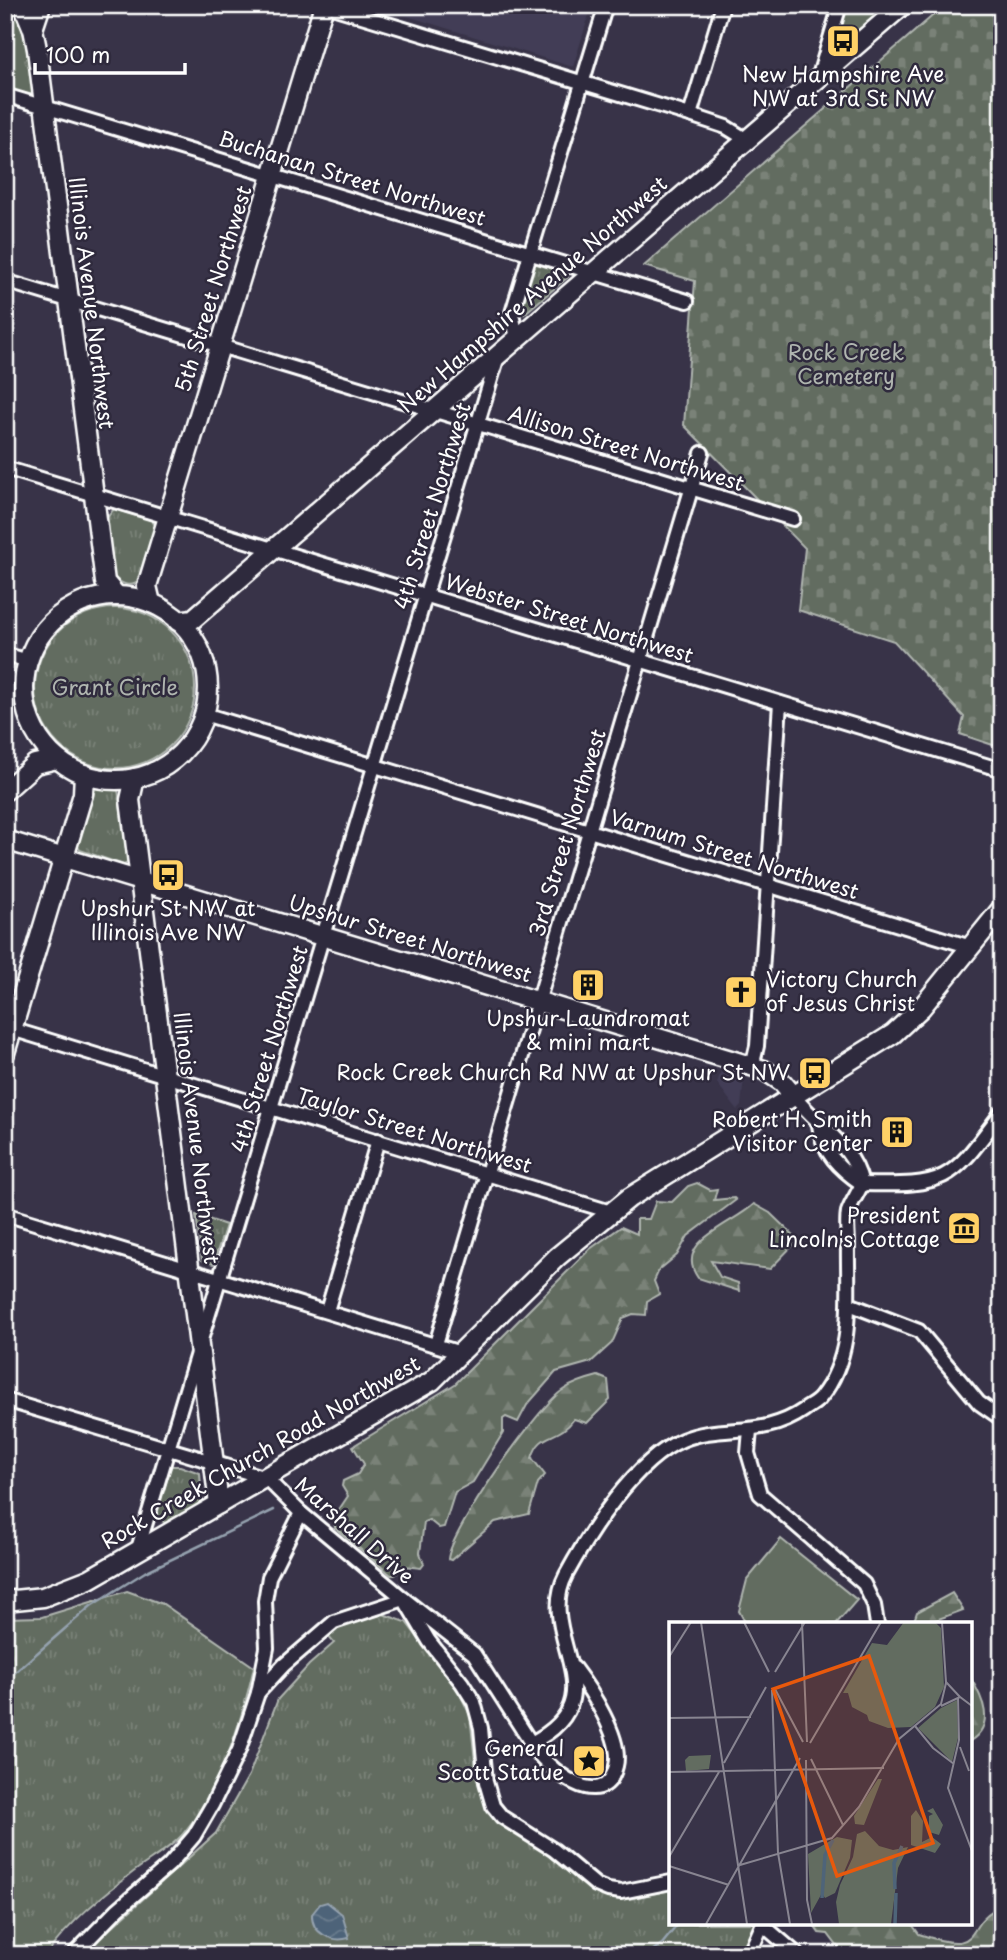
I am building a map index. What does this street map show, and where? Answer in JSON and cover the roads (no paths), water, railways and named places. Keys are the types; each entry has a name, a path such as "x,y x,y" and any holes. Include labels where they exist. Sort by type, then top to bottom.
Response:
{"street":[{"name":"Illinois Avenue Northwest","path":"23,5 33,29 105,582"},
{"name":"Illinois Avenue Northwest","path":"33,29 41,5"},
{"path":"324,5 690,115 726,127 747,140"},
{"name":"5th Street Northwest","path":"137,596 168,517 324,5"},
{"path":"517,339 512,313 606,5"},
{"path":"690,115 723,5"},
{"path":"817,79 840,5"},
{"name":"New Hampshire Avenue Northwest","path":"187,625 903,5"},
{"name":"Buchanan Street Northwest","path":"5,95 687,301"},
{"name":"Allison Street Northwest","path":"5,282 790,518"},
{"name":"4th Street Northwest","path":"138,1552 498,356"},
{"name":"3rd Street Northwest","path":"436,1345 702,453"},
{"name":"Webster Street Northwest","path":"5,468 1002,770"},
{"path":"94,599 105,582 137,596 187,625 203,658 207,677 204,715 194,737 178,755 158,769 135,778 112,780 84,774 57,759 38,738 24,698 27,661 39,637 53,620 71,608 94,599 137,596"},
{"path":"5,654 27,661"},
{"path":"752,1067 757,1046 780,702"},
{"name":"Varnum Street Northwest","path":"204,715 971,947"},
{"path":"5,774 28,756 38,738"},
{"path":"5,791 35,764 57,759"},
{"path":"5,1054 9,1028 83,794 84,774"},
{"name":"Illinois Avenue Northwest","path":"135,778 130,800 219,1504"},
{"name":"Upshur Street Northwest","path":"5,840 752,1067 775,1076 793,1095"},
{"name":"Rock Creek Church Road Northwest","path":"7,1598 43,1597 69,1588 138,1552 424,1387 557,1257 640,1190 793,1095 850,1064 897,1031 921,1008 1002,908"},
{"name":"Taylor Street Northwest","path":"9,1028 611,1212"},
{"path":"531,1743 554,1732 564,1718 572,1696 573,1668 556,1607 565,1578 603,1518 657,1453 684,1439 765,1429 794,1417 820,1399 843,1353 849,1304 848,1213 862,1184 858,1164 832,1133 818,1125 793,1095"},
{"path":"862,1184 914,1185 946,1177 963,1162 1002,1112"},
{"path":"327,1311 378,1140"},
{"path":"5,1214 461,1353"},
{"path":"849,1304 919,1331 979,1403 1002,1419"},
{"path":"5,1401 266,1478"},
{"path":"750,1430 748,1453 760,1494 864,1584 874,1605 877,1622"},
{"name":"Marshall Drive","path":"266,1478 301,1513 404,1599 474,1702 481,1728 485,1782 493,1806 502,1817 554,1850 596,1885 621,1892 669,1882"},
{"path":"73,1955 118,1909 169,1865 194,1836 239,1750 258,1693 267,1648 264,1601 269,1577 301,1513"},
{"path":"258,1693 284,1665 334,1622 404,1599 474,1654 545,1763 583,1788 601,1786 613,1774 617,1763 610,1731 598,1702 573,1668"},
{"path":"749,1955 763,1925"},
{"path":"764,1925 798,1955"}],"water":[{"path":"327,1902 342,1914 349,1938 330,1938 315,1926 312,1914 320,1904"}],"waterway":[{"path":"5,1681 91,1606 145,1572 274,1510"},
{"path":"646,1955 662,1944 677,1925"}],"place":[{"name":"New Hampshire Ave NW at 3rd St NW","path":"843,41"},
{"name":"Upshur St NW at Illinois Ave NW","path":"168,875"},
{"name":"Upshur Laundromat & mini mart","path":"588,985"},
{"name":"Victory Church of Jesus Christ","path":"741,992"},
{"name":"Rock Creek Church Rd NW at Upshur St NW","path":"815,1073"},
{"name":"Robert H. Smith Visitor Center","path":"897,1132"},
{"name":"President Lincoln's Cottage","path":"964,1228"},
{"name":"General Scott Statue","path":"589,1761"}],"park label":[{"name":"Rock Creek Cemetery","path":"846,365"},
{"name":"Grant Circle","path":"115,688"}]}
